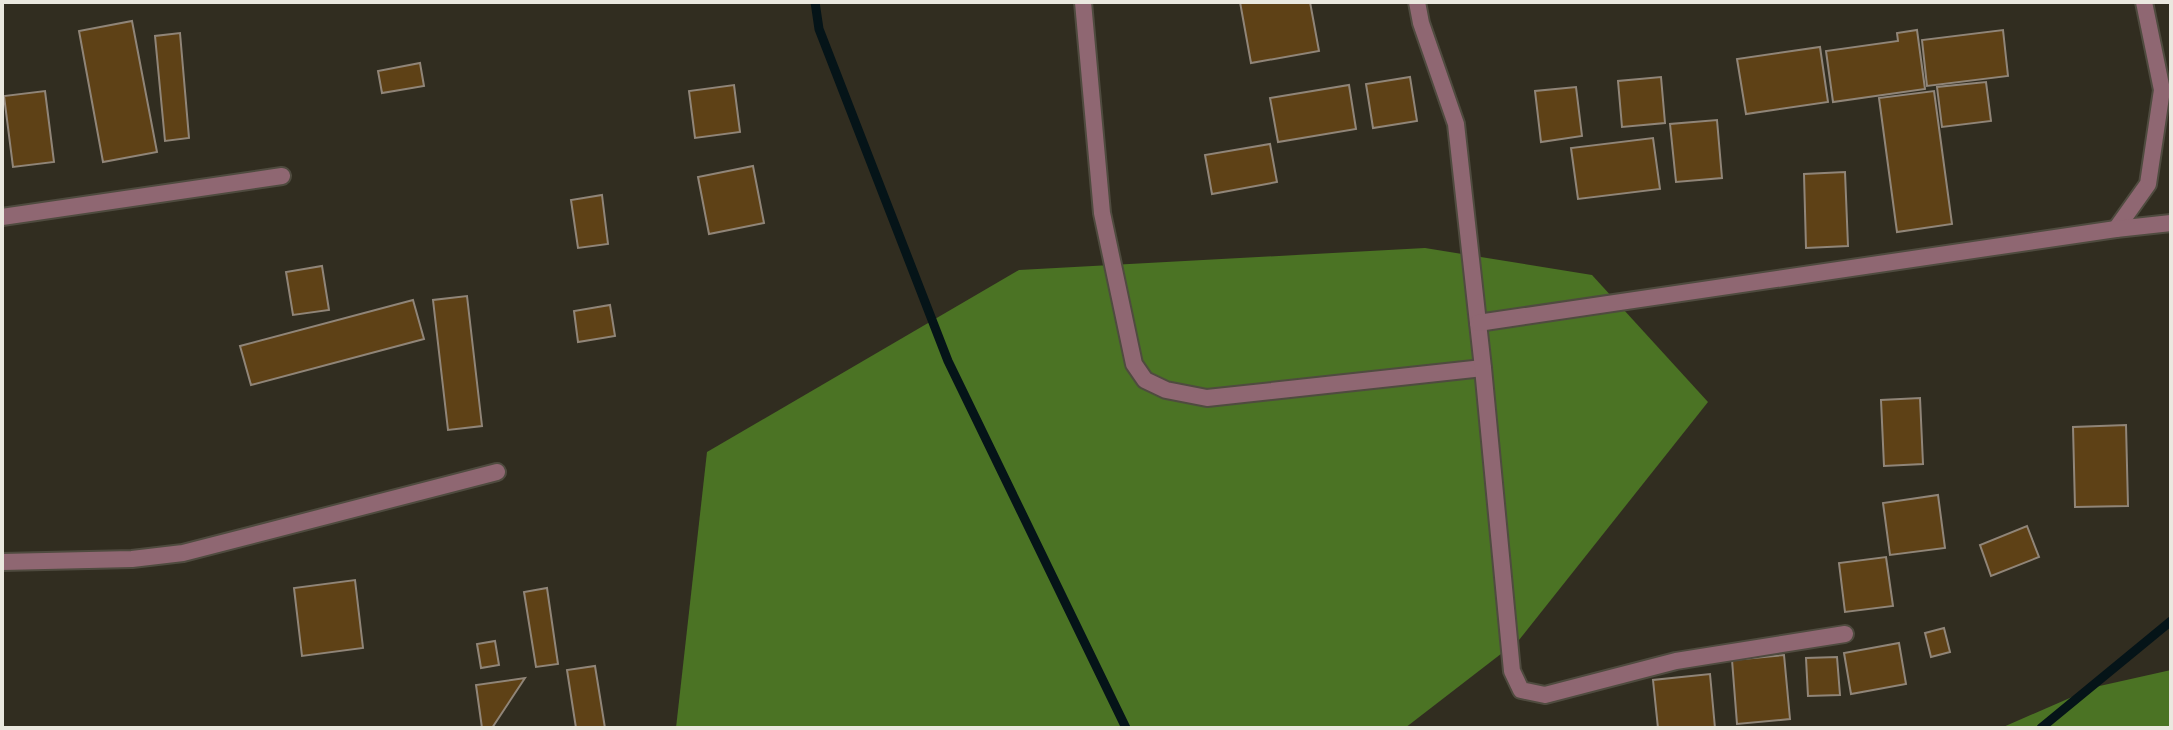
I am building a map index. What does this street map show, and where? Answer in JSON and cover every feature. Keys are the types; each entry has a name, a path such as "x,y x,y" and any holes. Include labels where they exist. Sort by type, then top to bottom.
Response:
{"street":[{"path":"1083,2 1102,213 1134,364 1145,380 1166,390 1207,398 1483,368"},
{"path":"1417,2 1421,23 1456,124 1512,671 1521,690 1545,695 1676,661 1845,634"},
{"path":"2116,229 2148,184 2162,90 2144,2"},
{"path":"2,217 282,176"},
{"path":"1478,323 2171,223"},
{"path":"2,562 132,559 183,553 497,472"}],"green space":[{"path":"1425,248 1592,275 1708,402 1519,640 1405,728 676,728 707,452 1019,270"},
{"path":"2171,670 2171,728 2001,728 2095,687"}],"building":[{"path":"1240,2 1310,2 1319,51 1251,63"},
{"path":"132,21 157,152 103,162 79,31"},
{"path":"1917,30 1925,89 1833,102 1826,51 1898,41 1897,33"},
{"path":"2003,30 2008,76 1927,86 1922,40"},
{"path":"180,33 189,138 165,141 155,36"},
{"path":"1820,47 1828,102 1746,114 1737,59"},
{"path":"420,63 424,86 382,93 378,71"},
{"path":"1410,77 1417,121 1373,128 1366,84"},
{"path":"1661,77 1665,123 1622,127 1618,81"},
{"path":"1986,82 1991,121 1942,127 1937,87"},
{"path":"734,85 740,132 695,138 689,91"},
{"path":"1349,85 1356,129 1278,142 1270,98"},
{"path":"1576,87 1582,136 1541,142 1535,91"},
{"path":"45,91 54,162 13,167 4,96"},
{"path":"1934,91 1952,224 1897,232 1879,98"},
{"path":"1717,120 1722,178 1676,182 1670,124"},
{"path":"1653,138 1660,189 1578,199 1571,148"},
{"path":"1270,144 1277,182 1212,194 1205,155"},
{"path":"753,166 764,223 709,234 698,177"},
{"path":"1845,172 1848,246 1806,248 1804,174"},
{"path":"602,195 608,244 578,248 571,200"},
{"path":"322,266 329,310 293,315 286,272"},
{"path":"467,296 482,426 448,430 433,300"},
{"path":"413,300 424,339 251,385 240,346"},
{"path":"610,305 615,336 578,342 574,311"},
{"path":"1920,398 1923,464 1884,466 1881,400"},
{"path":"2126,425 2128,506 2075,507 2073,427"},
{"path":"1938,495 1945,548 1890,555 1883,503"},
{"path":"2027,526 2039,557 1991,576 1980,545"},
{"path":"1886,557 1893,606 1845,612 1839,563"},
{"path":"355,580 363,648 302,656 294,588"},
{"path":"547,588 558,664 536,667 524,592"},
{"path":"1944,628 1950,652 1931,657 1925,633"},
{"path":"495,641 499,665 481,668 477,644"},
{"path":"1899,643 1906,684 1851,694 1844,653"},
{"path":"1784,655 1790,719 1737,724 1732,660"},
{"path":"1837,657 1840,695 1808,696 1806,658"},
{"path":"595,666 605,728 576,728 567,670"},
{"path":"1710,674 1715,728 1658,728 1653,680"},
{"path":"525,678 492,728 482,728 476,685"}],"waterway":[{"path":"815,2 819,29 948,361 1126,728"},
{"path":"2041,728 2171,621"}]}
